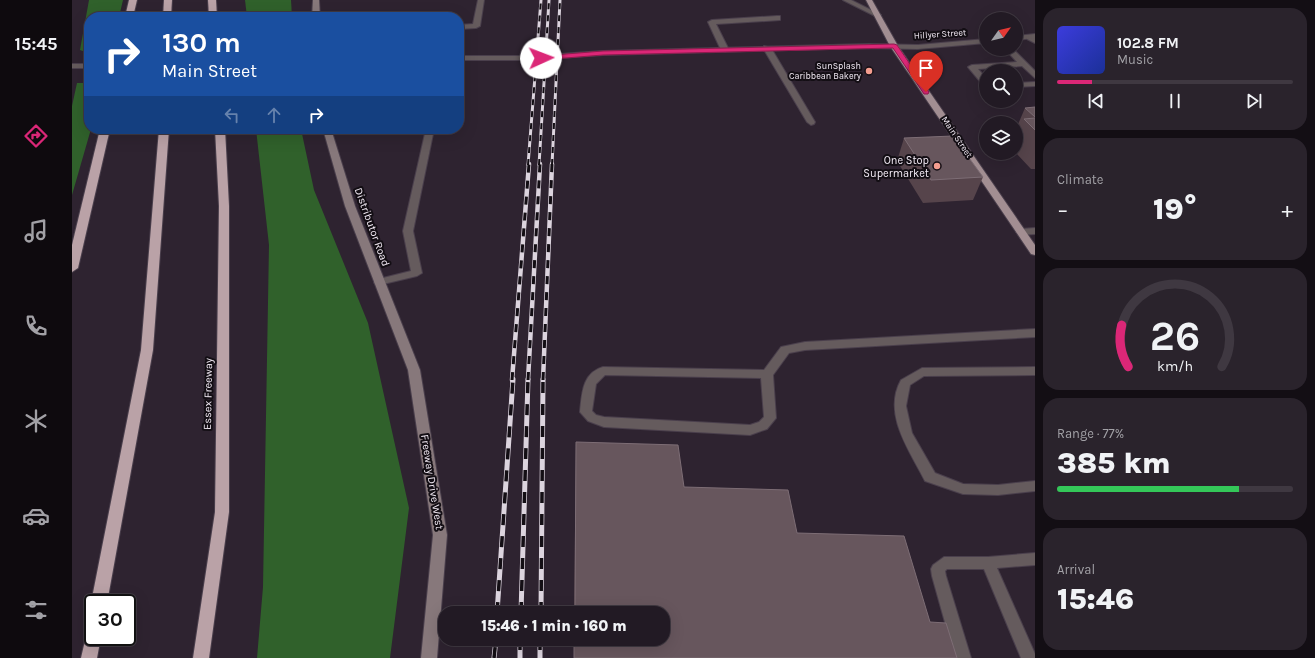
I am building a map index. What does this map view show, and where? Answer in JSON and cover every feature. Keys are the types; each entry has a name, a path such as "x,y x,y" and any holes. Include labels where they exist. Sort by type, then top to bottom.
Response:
{"highway":[{"path":"130,12 133,0"},
{"path":"167,12 168,0"},
{"path":"212,0 213,12"},
{"path":"72,268 105,134"},
{"path":"102,594 147,350 164,134"},
{"name":"Essex Freeway","path":"201,658 222,512 224,206 220,134"},
{"path":"89,658 91,646"}],"main road":[{"path":"316,0 316,12"},
{"name":"Main Street","path":"869,0 894,46 1035,252"},
{"name":"Distributor Road","path":"328,134 350,206 399,332"},
{"name":"Freeway Drive West","path":"399,332 414,370 440,535 429,658"}],"street":[{"path":"464,26 476,26 481,0"},
{"path":"846,0 877,16"},
{"path":"725,50 712,22 777,18"},
{"name":"Hillyer Street","path":"464,56 566,57 603,53 767,48 918,47 979,42"},
{"path":"767,48 811,122"},
{"path":"1016,56 1035,76"},
{"path":"72,66 84,66"},
{"path":"979,67 972,67 979,75"},
{"path":"1023,85 1035,84"},
{"path":"379,282 417,273 408,231 429,134"},
{"path":"1021,232 1035,231"},
{"path":"767,374 603,371 593,376 589,383 586,412 592,418 604,422 750,430 763,426 770,418 767,374 786,350 805,346 1035,333"},
{"path":"1035,371 922,372 905,383 900,406 906,433 930,477 963,489 998,490 1035,486"},
{"path":"963,658 938,569 944,563 988,563 1035,559"},
{"path":"988,563 1029,658"}],"green space":[{"path":"89,0 123,0 120,12 87,12"},
{"path":"245,0 291,0 292,12 246,12"},
{"path":"84,28 84,52 80,50"},
{"path":"77,83 84,83 84,134 90,134 72,195 72,106"},
{"path":"257,134 302,134 314,190 368,323 409,508 390,658 257,658 263,587 269,245"}],"building":[{"path":"1035,107 1035,117 1025,108"},
{"path":"1035,118 1035,130 1024,119"},
{"path":"953,136 983,177 931,180 904,138"},
{"path":"576,442 678,445 684,487 788,490 797,533 904,536 930,622 946,623 957,658 574,658 574,646 670,646 670,606 575,606"}],"railway":[{"path":"528,165 541,0"},
{"path":"539,165 549,0"},
{"path":"552,165 560,0"},
{"path":"512,380 529,164"},
{"path":"528,380 540,164"},
{"path":"543,380 552,164"},
{"path":"497,606 513,379"},
{"path":"521,606 528,379"},
{"path":"541,606 543,379"},
{"path":"494,658 495,646"},
{"path":"520,646 520,658"},
{"path":"540,646 540,658"}],"place":[{"name":"SunSplash Caribbean Bakery","path":"869,71"},
{"name":"One Stop Supermarket","path":"937,166"}],"route":[{"path":"541,58 603,53 894,46 926,92"}]}
